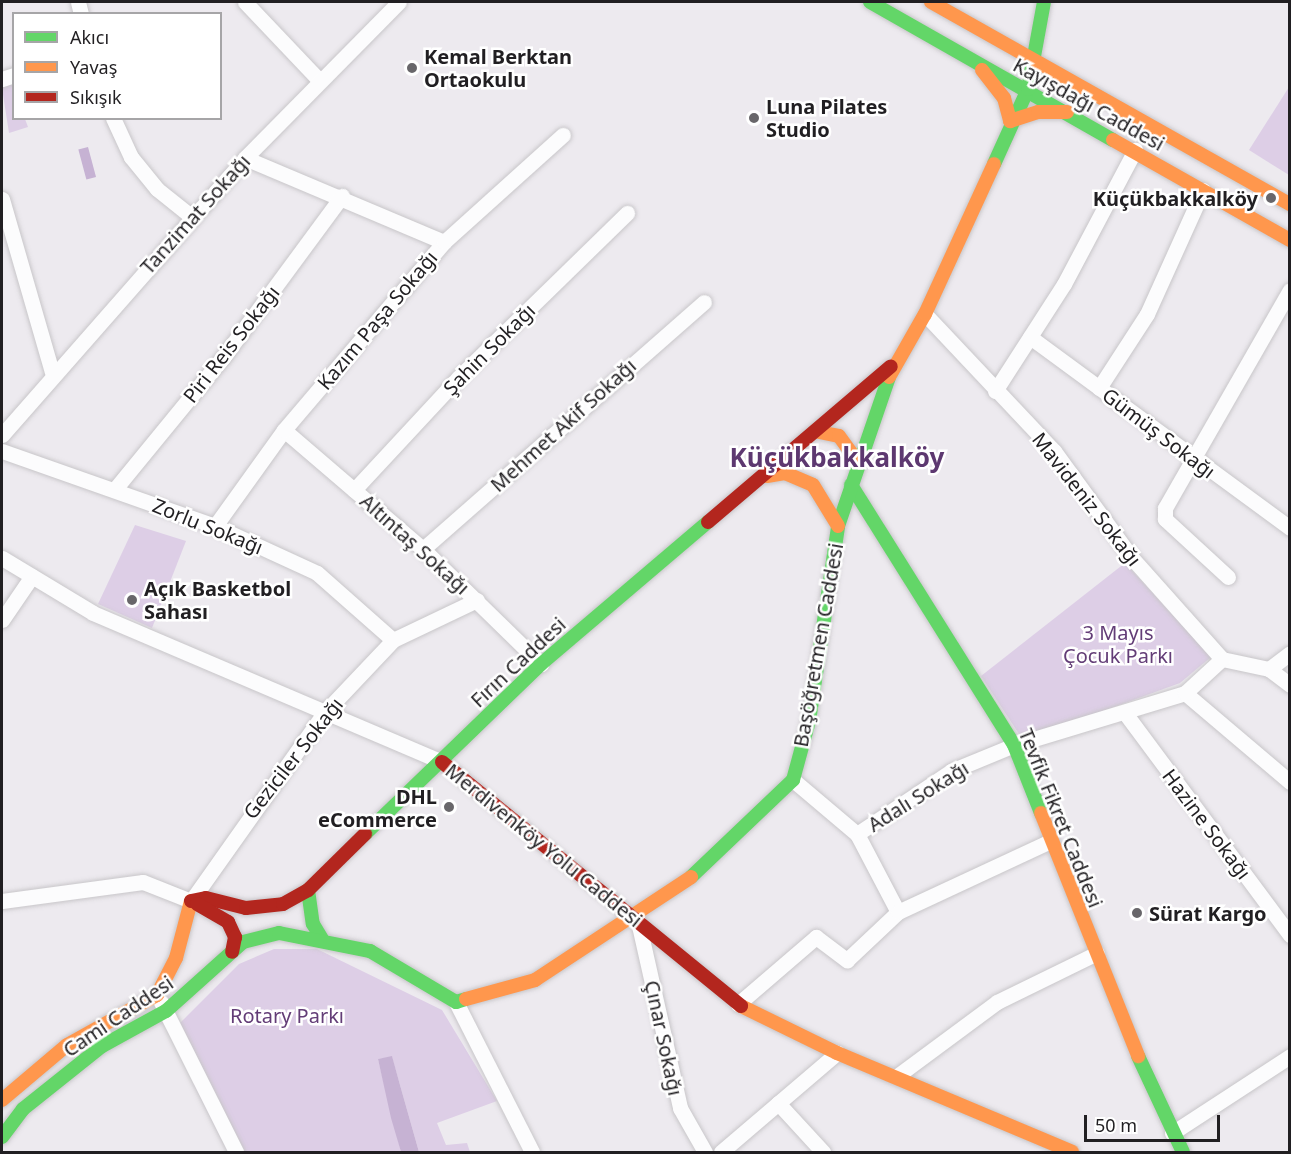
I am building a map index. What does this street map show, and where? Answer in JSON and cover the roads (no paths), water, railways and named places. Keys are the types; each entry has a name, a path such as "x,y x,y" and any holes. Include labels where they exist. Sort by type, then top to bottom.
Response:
{"main road":[{"name":"Kayışdağı Caddesi","path":"870,2 979,66 1028,89 1290,240"},
{"name":"Kayışdağı Caddesi","path":"931,2 1029,52 1290,204"},
{"path":"1028,89 1029,52 1044,2"},
{"path":"979,66 1000,66 1029,52"},
{"path":"979,66 1004,98 1010,121 1038,112 1067,112"},
{"name":"Başöğretmen Caddesi","path":"793,780 809,721 838,525 857,461 894,364 925,314 1010,121 1028,89"},
{"name":"Başöğretmen Caddesi","path":"766,476 894,364"},
{"path":"819,432 838,436 857,461"},
{"name":"Başöğretmen Caddesi","path":"766,476 785,473 813,485 838,525"},
{"name":"Fırın Caddesi","path":"191,902 206,898 246,908 283,904 308,891 541,664 766,476"},
{"name":"Tevfik Fikret Caddesi","path":"851,485 1014,745 1048,842 1172,1133 1183,1152"},
{"name":"Merdivenköy Yolu Caddesi","path":"442,762 637,918 738,1004 837,1053 897,1076 1072,1152"},
{"path":"308,891 313,924 322,939 370,951 456,1002 535,980 637,918 684,884 793,780"},
{"path":"191,902 228,922 235,937 232,952"},
{"name":"Cami Caddesi","path":"2,1100 67,1045 157,996 176,958 191,902"},
{"name":"Cami Caddesi","path":"2,1137 23,1108 102,1046 166,1011 243,942 279,933 322,939"}],"street":[{"path":"245,2 318,79"},
{"name":"Tanzimat Sokağı","path":"3,428 318,79 399,2"},
{"path":"114,120 131,157 157,189 192,217"},
{"name":"Kazım Paşa Sokağı","path":"216,526 284,430 444,242 563,135"},
{"path":"995,391 1077,260 1134,150"},
{"path":"246,158 342,196 444,242"},
{"path":"1099,388 1147,314 1203,190"},
{"name":"Piri Reis Sokağı","path":"115,489 224,356 342,196"},
{"path":"2,199 52,372"},
{"name":"Şahin Sokağı","path":"354,490 459,377 627,213"},
{"path":"1228,577 1165,519 1165,508 1290,290"},
{"name":"Mehmet Akif Sokağı","path":"423,549 704,302"},
{"name":"Mavideniz Sokağı","path":"925,314 995,391 1054,451 1132,558 1222,659"},
{"name":"Gümüş Sokağı","path":"1030,337 1194,461 1290,528"},
{"name":"Altıntaş Sokağı","path":"284,430 423,549 541,664"},
{"name":"Zorlu Sokağı","path":"2,451 216,526 317,573 393,640"},
{"name":"Merdivenköy Yolu Caddesi","path":"2,558 93,613 442,762"},
{"path":"2,620 32,576"},
{"name":"Geziciler Sokağı","path":"191,902 325,712 393,640 477,600"},
{"path":"1269,669 1290,653"},
{"path":"1290,685 1269,669 1222,659 1185,693 1290,782"},
{"name":"Adalı Sokağı","path":"857,834 951,771 1014,745 1185,693"},
{"name":"Hazine Sokağı","path":"1125,713 1290,935"},
{"path":"793,780 857,834 898,912"},
{"path":"738,1004 816,937 847,960 898,912 1048,842"},
{"path":"2,901 143,882 191,902"},
{"name":"Çınar Sokağı","path":"637,918 680,1108 705,1152"},
{"path":"897,1076 997,1002 1096,953"},
{"path":"157,996 236,1152"},
{"path":"456,1002 532,1152"},
{"path":"721,1152 837,1053"},
{"path":"1172,1133 1286,1064"},
{"path":"778,1103 823,1152"}],"place":[{"name":"Kemal Berktan Ortaokulu","path":"412,68"},
{"name":"Luna Pilates Studio","path":"754,118"},
{"name":"Küçükbakkalköy","path":"1271,198"},
{"name":"Açık Basketbol Sahası","path":"132,600"},
{"name":"DHL eCommerce","path":"449,807"},
{"name":"Sürat Kargo","path":"1137,913"}],"district":[{"name":"Küçükbakkalköy","path":"837,458"}],"park label":[{"name":"3 Mayıs Çocuk Parkı","path":"1118,644"},
{"name":"Rotary Parkı","path":"287,1015"}]}
